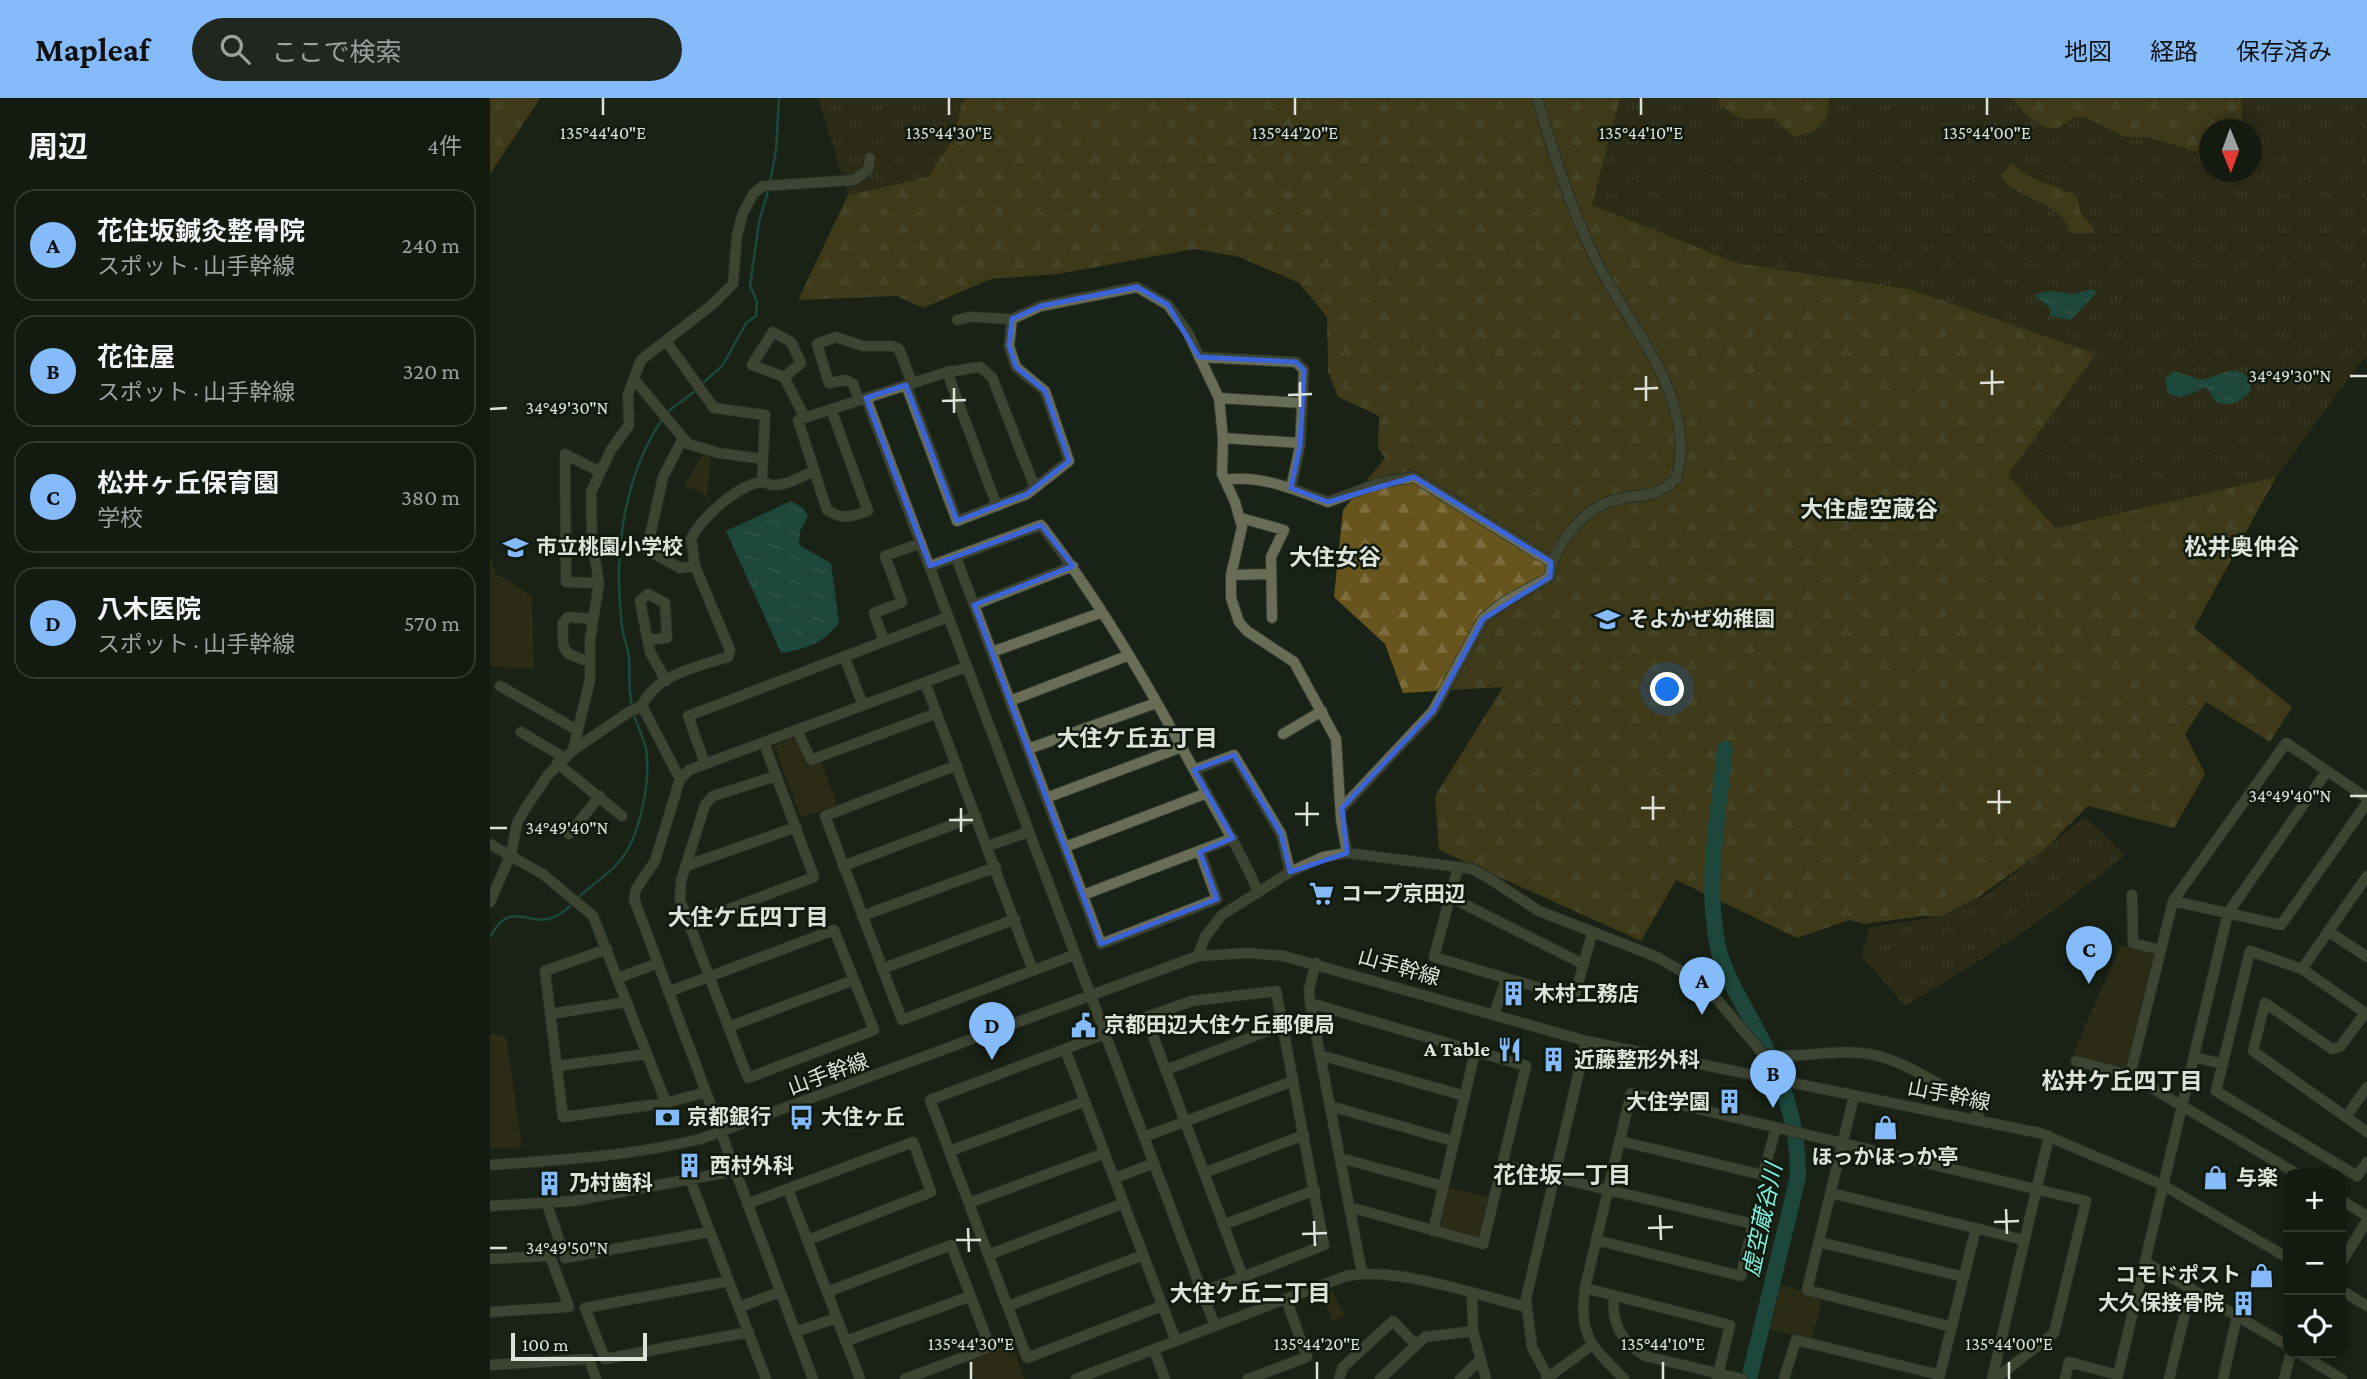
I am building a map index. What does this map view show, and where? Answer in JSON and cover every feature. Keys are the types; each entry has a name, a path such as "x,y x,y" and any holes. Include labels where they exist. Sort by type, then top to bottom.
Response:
{"street":[{"path":"1342,808 1433,710 1483,619 1504,602 1550,577 1551,562 1565,539 1598,506 1615,499 1649,496 1676,479 1680,465 1680,434 1663,377 1593,256 1560,177 1537,98"},
{"path":"573,750 590,680 589,661 599,583 593,541 591,492 629,425 628,394 641,360 713,304 733,284 737,235 753,194 764,186 855,180 868,170 870,158"},
{"path":"957,320 970,317 1012,319 1041,306 1137,287 1168,305 1187,331 1219,398 1223,439 1222,474 1241,518 1242,527 1231,575 1231,598 1239,622 1261,643 1294,662 1339,746 1347,853"},
{"path":"1012,319 1009,346 1016,367 1045,391 1069,460 1035,488 957,521 899,349 892,346 863,346 836,337 817,344 830,383 846,380 853,384 863,399 930,566 1215,1326"},
{"path":"784,377 801,363 792,342 773,332 752,365 784,377 805,418"},
{"path":"666,341 714,408 765,415 762,482"},
{"path":"1199,357 1296,362 1304,370 1300,443 1291,488"},
{"path":"831,409 868,511 848,519 827,510 799,420 831,409 947,372 980,367 992,377 1035,488"},
{"path":"947,372 997,506"},
{"path":"634,379 683,438 703,449 763,459"},
{"path":"1219,398 1302,403"},
{"path":"683,438 663,477 647,550 680,568 695,566"},
{"path":"1223,439 1300,443"},
{"path":"599,583 566,582 565,454 600,472"},
{"path":"490,902 511,854 517,823 560,760 636,709 652,689 698,664 728,657 730,650 695,566 691,539 707,513 762,482 786,483 814,471"},
{"path":"1225,480 1244,477 1291,488 1328,502 1379,483 1414,477 1551,562"},
{"path":"1241,518 1284,530 1270,557 1272,618"},
{"path":"930,566 1041,525 1073,566 1157,703 1234,838 1258,892"},
{"path":"884,641 874,613 902,602 885,556 921,543"},
{"path":"956,557 1101,944 1217,898 1200,852"},
{"path":"974,605 1073,566"},
{"path":"1231,575 1269,574"},
{"path":"648,640 667,638 665,603 649,594 640,601 650,652 666,681"},
{"path":"992,652 1100,613"},
{"path":"589,661 567,655 562,648 563,623 568,617 593,619"},
{"path":"705,764 688,716 948,617"},
{"path":"844,656 863,705"},
{"path":"1010,701 1127,656"},
{"path":"813,1379 634,899 636,889 655,862 680,779 689,770 966,667"},
{"path":"925,682 1034,971"},
{"path":"500,686 577,730"},
{"path":"1028,749 1157,703"},
{"path":"636,709 680,779"},
{"path":"1283,734 1322,711"},
{"path":"797,730 811,760 937,713"},
{"path":"521,732 560,760 622,816"},
{"path":"689,924 814,877 764,743"},
{"path":"2130,1075 2173,901 2286,743 2367,801 2281,925 2173,901"},
{"path":"1046,798 1182,747"},
{"path":"1194,770 1234,755 1280,834 1290,873"},
{"path":"957,765 825,816 902,1020 1074,955"},
{"path":"2065,1379 2069,1362 2117,1377 2228,913 2327,771"},
{"path":"668,992 707,975 834,930 874,1030 747,1078 707,975 680,900 681,881 689,864 705,805 713,796 776,776"},
{"path":"1065,847 1207,793"},
{"path":"569,834 600,796"},
{"path":"844,866 976,816"},
{"path":"689,864 796,827"},
{"path":"988,846 1028,832"},
{"path":"1083,895 1234,838"},
{"path":"490,844 544,875 593,916 666,1103"},
{"path":"1198,956 1211,927 1232,908 1290,873 1323,857 1347,853 1458,866 1490,879 1539,911 1657,957 1690,976 1715,997 1763,1054 1779,1057 1860,1052 1880,1057 1975,1105 1980,1121"},
{"path":"1458,866 1434,957 1574,998 1592,933"},
{"path":"862,916 996,867"},
{"path":"2302,969 2367,876"},
{"path":"2132,895 2133,943 2161,950"},
{"path":"1450,897 1583,964"},
{"path":"882,970 1015,919"},
{"path":"2328,931 2367,957"},
{"path":"607,949 545,971 563,1117 666,1103 706,1092"},
{"path":"2367,1132 2253,1051 2264,1003 2332,1049 2340,1047 2366,1013 2302,969 2250,951 2216,1091 2357,1176 2367,1162"},
{"name":"山手幹線","path":"490,1165 588,1158 658,1149 721,1133 1198,956 1248,953 1316,963 1586,1041 2049,1136 2163,1185 2283,1255"},
{"path":"618,978 658,963"},
{"path":"1316,963 1309,989 1310,1003 1362,1273"},
{"path":"1494,1015 1506,979"},
{"path":"728,1027 854,980"},
{"path":"1202,1292 1243,1277 1324,1245 1276,990 1192,1001 1146,1017 1243,1277"},
{"path":"550,1014 627,1003"},
{"path":"1310,1003 1526,1066 1483,1244 1349,1207"},
{"path":"1166,1070 1283,1025"},
{"path":"1105,1034 930,1100 1027,1358 1162,1306"},
{"path":"1586,1041 1528,1286 1527,1307 1532,1347 1548,1379 1592,1345"},
{"path":"1065,1049 1176,1341"},
{"path":"1433,1231 1475,1052"},
{"path":"557,1066 647,1054"},
{"path":"1320,1055 1465,1096"},
{"path":"2194,1057 2223,1064"},
{"path":"2076,1061 2130,1075 2289,1169"},
{"path":"1144,1137 1293,1081"},
{"path":"2346,1117 2367,1087"},
{"path":"1624,1379 1592,1345 1581,1316 1585,1288 1631,1093 2087,1201 2054,1333 1994,1379"},
{"path":"1854,1096 1807,1290 1952,1327"},
{"path":"950,1151 1085,1101"},
{"path":"1330,1106 1453,1141"},
{"path":"1620,1141 1763,1175 1776,1128"},
{"path":"1204,1173 1304,1135"},
{"path":"1994,1379 2049,1136"},
{"path":"747,1204 913,1142 931,1192 807,1240"},
{"path":"969,1203 1105,1153"},
{"path":"1340,1158 1443,1186"},
{"path":"1115,1178 1154,1163"},
{"path":"1502,1165 1754,1224 1741,1276 1596,1240"},
{"path":"490,1206 547,1204 734,1171"},
{"path":"690,1179 766,1379"},
{"path":"788,1189 860,1379"},
{"path":"1223,1225 1315,1190"},
{"path":"1831,1193 2024,1240"},
{"path":"988,1255 1125,1203"},
{"path":"2346,1203 2367,1218 2346,1254"},
{"path":"547,1204 565,1258 709,1232"},
{"path":"1784,1379 1796,1340 1940,1377 1976,1228"},
{"path":"1819,1242 1964,1276"},
{"path":"827,1292 951,1245 990,1347 905,1379"},
{"path":"1008,1306 1143,1255"},
{"path":"490,1259 550,1256 569,1307 490,1312"},
{"path":"2145,1262 2283,1343"},
{"path":"1076,1379 1362,1273 1390,1275 1527,1307"},
{"path":"729,1281 585,1308 605,1359 749,1332"},
{"path":"1585,1288 1730,1325 1720,1376"},
{"path":"2169,1379 2190,1288"},
{"path":"739,1307 780,1292"},
{"path":"2346,1293 2367,1306"},
{"path":"1472,1294 1473,1331 1486,1379"},
{"path":"846,1341 971,1296"},
{"path":"1614,1296 1612,1316 1619,1332 1645,1356 1720,1376 1742,1379"},
{"path":"1248,1379 1307,1357 1286,1299"},
{"path":"2222,1379 2238,1316"},
{"path":"795,1332 836,1318"},
{"path":"1339,1379 1343,1367 1392,1321 1416,1345"},
{"path":"1380,1379 1425,1337 1473,1331"},
{"path":"1154,1350 1165,1379"},
{"path":"2284,1379 2290,1358"},
{"path":"2307,1358 2342,1379"},
{"path":"490,1365 589,1359 596,1379"},
{"path":"1460,1379 1479,1361"}],"highlighted area":[{"path":"1137,287 1168,305 1199,357 1296,362 1304,370 1300,446 1291,488 1328,502 1414,477 1551,562 1550,577 1483,619 1433,711 1342,808 1347,853 1290,872 1281,834 1234,755 1194,770 1233,838 1200,852 1217,899 1101,944 974,605 1073,566 1041,525 930,566 866,398 906,385 957,521 1027,494 1069,461 1045,391 1016,367 1009,346 1012,319 1041,306"}],"green space":[{"path":"490,98 540,98 490,174"},
{"path":"818,98 964,98 952,140 928,177 848,195"},
{"path":"964,98 1620,98 1592,205 1737,263 1910,289 2096,354 2008,475 2056,528 2276,477 2194,628 2292,707 2270,742 2206,702 2185,734 2205,774 2174,828 2088,806 2044,850 1976,899 1940,917 1923,916 1864,924 1849,920 1797,938 1676,880 1641,941 1439,850 1435,796 1503,687 1403,693 1385,644 1334,597 1343,510 1385,458 1378,448 1379,416 1338,397 1328,372 1327,317 1299,283 1239,257 1194,249 1058,274 991,279 923,308 897,296 798,300 848,195 928,177 952,140"},
{"path":"1620,98 2367,98 2367,359 2363,359 2276,477 2057,528 2008,475 2095,354 1910,289 1737,263 1592,205"},
{"path":"1718,98 1829,98 1829,106 1820,126 1808,133 1793,136 1774,118 1740,119 1719,104"},
{"path":"2012,98 2241,98 2242,119 2199,119 2199,153 2151,138 2124,137 2085,117 2073,118 2058,128 2046,128 2028,117"},
{"path":"2013,163 2027,175 2077,197 2081,214 2092,225 2094,233 2073,233 2059,213 2009,186 2001,175"},
{"path":"703,454 711,456 707,495 710,504 702,493 684,486"},
{"path":"490,556 495,573 532,596 534,669 490,666"},
{"path":"792,739 797,741 807,767 821,761 837,805 801,818 774,746"},
{"path":"2085,817 2125,855 2046,916 1934,989 1905,1006 1861,955 1870,927 1940,917 1988,894"},
{"path":"2121,945 2152,951 2155,956 2129,1069 2125,1070 2072,1056"},
{"path":"490,1034 506,1036 522,1147 490,1148"},
{"path":"1448,1188 1489,1197 1480,1235 1476,1237 1440,1229"},
{"path":"1781,1284 1822,1298 1812,1339 1770,1329"},
{"path":"1332,1291 1345,1315 1333,1322 1321,1295"},
{"path":"1012,1344 1025,1379 975,1379 968,1360"}],"water":[{"path":"2093,289 2097,292 2071,320 2050,316 2050,308 2034,295 2050,291 2073,294"},
{"path":"2174,371 2201,380 2237,371 2249,378 2251,390 2231,404 2216,402 2207,388 2183,396 2173,396 2168,393 2165,379"},
{"path":"791,501 803,508 808,516 800,531 799,545 831,563 839,623 827,636 814,644 781,653 726,531"}],"waterway":[{"path":"770,181 776,151 779,98"},
{"path":"702,384 723,365 746,323 756,316 757,301 750,286 759,222 769,188"},
{"path":"667,412 698,389"},
{"path":"632,706 629,658 620,600 620,545 638,465 663,418"},
{"path":"577,899 618,863 626,853 638,825 645,793 647,762 645,744 633,712"},
{"name":"虚空蔵谷川","path":"1725,749 1712,873 1718,947 1729,977 1780,1079 1795,1136 1798,1177 1749,1379"},
{"path":"490,937 499,923 508,917 547,919 559,915 572,904"}],"place":[{"name":"市立桃園小学校","path":"516,547"},
{"name":"そよかぜ幼稚園","path":"1608,619"},
{"name":"コープ京田辺","path":"1321,894"},
{"name":"松井ヶ丘保育園","path":"2089,984"},
{"name":"木村工務店","path":"1514,994"},
{"name":"花住坂鍼灸整骨院","path":"1702,1015"},
{"name":"京都田辺大住ケ丘郵便局","path":"1084,1025"},
{"name":"A Table","path":"1510,1049"},
{"name":"八木医院","path":"992,1060"},
{"name":"近藤整形外科","path":"1554,1060"},
{"name":"大住学園","path":"1730,1102"},
{"name":"花住屋","path":"1773,1108"},
{"name":"京都銀行","path":"667,1117"},
{"name":"大住ヶ丘","path":"801,1117"},
{"name":"ほっかほっか亭","path":"1885,1128"},
{"name":"西村外科","path":"690,1166"},
{"name":"与楽","path":"2216,1178"},
{"name":"乃村歯科","path":"549,1183"},
{"name":"コモドポスト","path":"2261,1275"},
{"name":"大久保接骨院","path":"2244,1303"}],"district":[{"name":"大住虚空蔵谷","path":"1869,509"},
{"name":"松井奥仲谷","path":"2242,547"},
{"name":"大住女谷","path":"1335,557"},
{"name":"大住ケ丘五丁目","path":"1137,738"},
{"name":"大住ケ丘四丁目","path":"748,917"},
{"name":"松井ケ丘四丁目","path":"2122,1081"},
{"name":"花住坂一丁目","path":"1562,1175"},
{"name":"大住ケ丘二丁目","path":"1250,1293"}]}
